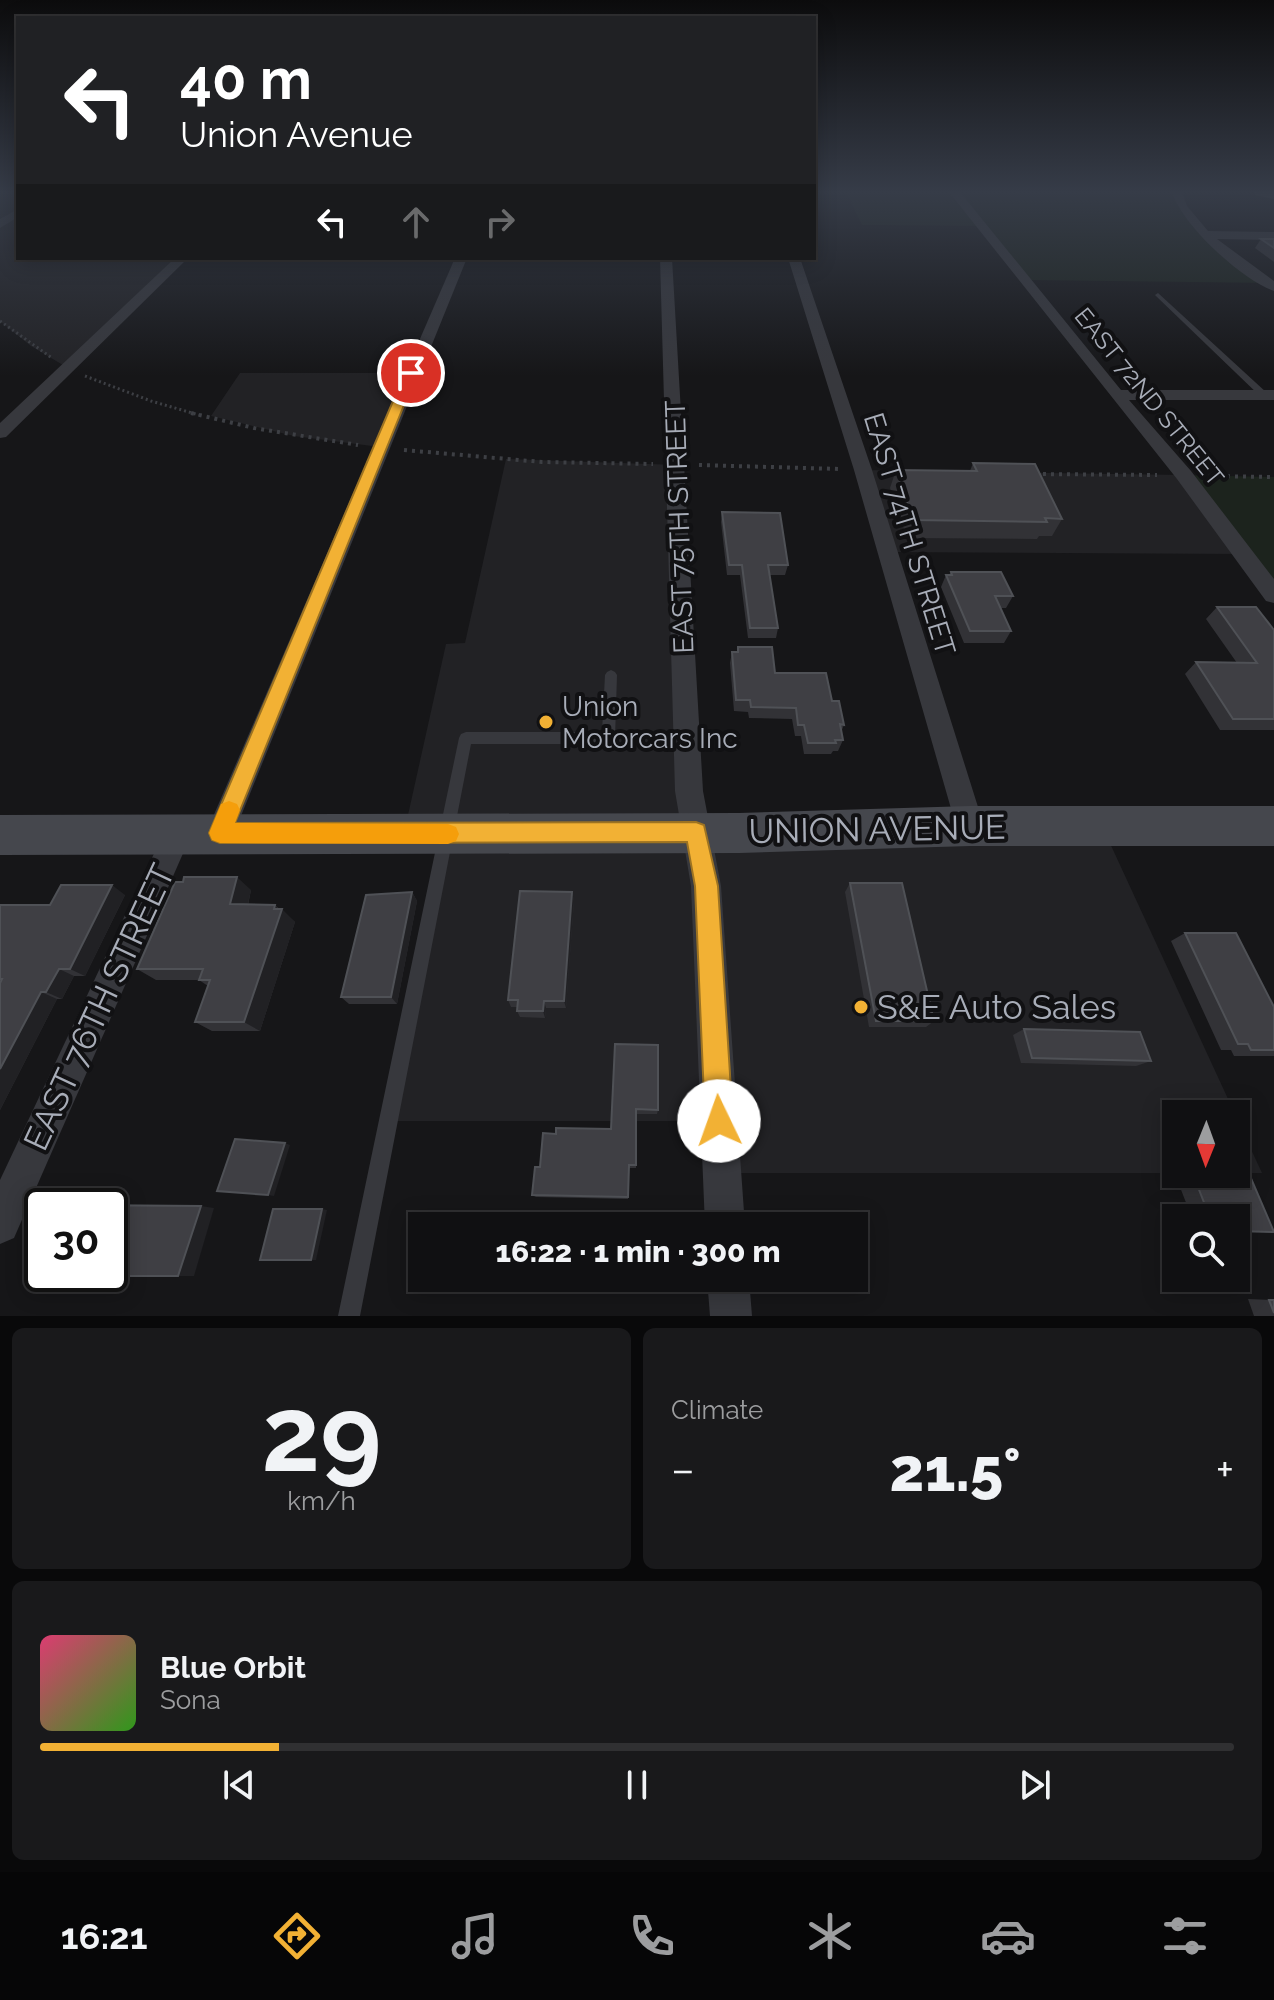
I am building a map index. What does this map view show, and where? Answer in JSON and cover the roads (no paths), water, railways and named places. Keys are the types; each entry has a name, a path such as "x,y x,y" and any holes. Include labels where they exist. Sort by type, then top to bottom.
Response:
{"main road":[{"name":"UNION AVENUE","path":"0,835 1274,826"}],"street":[{"name":"EAST 72ND STREET","path":"1003,253 1184,475 1274,595"},
{"path":"1230,253 1274,287"},
{"path":"0,433 180,260"},
{"name":"EAST 76TH STREET","path":"0,1224 199,833 460,260"},
{"name":"EAST 75TH STREET","path":"666,260 689,791 706,886 724,1212"},
{"name":"EAST 74TH STREET","path":"795,260 863,470 970,826"},
{"path":"1116,395 1269,395"},
{"path":"729,1292 731,1316"}],"lane":[{"path":"1158,295 1269,395"},
{"path":"349,1316 466,738 608,738 611,675"}],"place":[{"name":"Union Motorcars Inc","path":"546,722"},
{"name":"S&E Auto Sales","path":"861,1007"}]}
